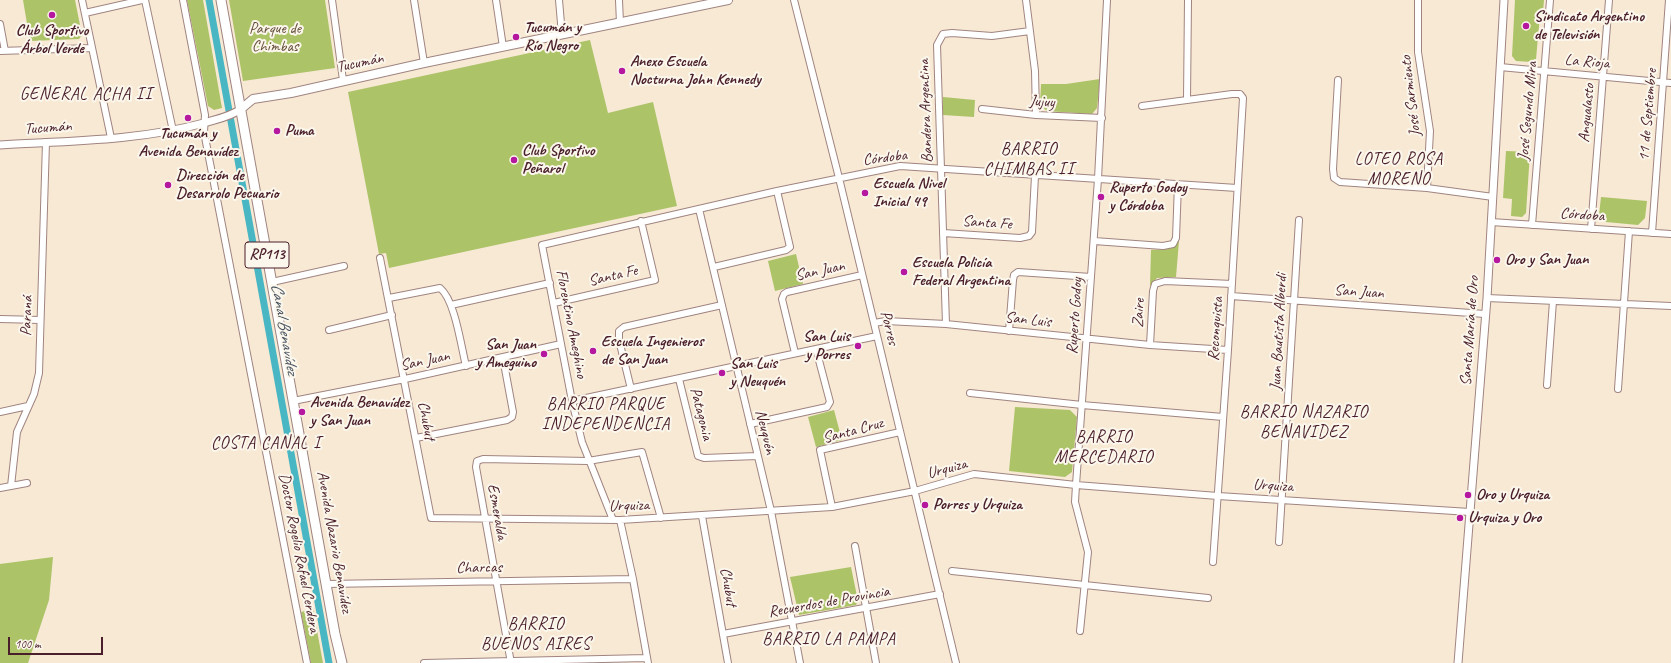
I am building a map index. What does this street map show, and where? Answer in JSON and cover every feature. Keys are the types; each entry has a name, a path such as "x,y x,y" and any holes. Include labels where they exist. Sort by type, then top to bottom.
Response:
{"main road":[{"name":"Avenida Nazario Benavídez","path":"222,0 234,113 272,282 326,584 342,663"},
{"name":"Tucumán","path":"234,113 253,99 291,93 343,80 620,23 704,2 728,0"}],"street":[{"path":"82,0 111,138"},
{"path":"85,13 142,0"},
{"path":"145,0 173,131"},
{"name":"Doctor Rogelio Rafael Cerdera","path":"183,0 204,111 205,139 307,663"},
{"path":"332,0 343,80"},
{"path":"414,0 424,63"},
{"path":"496,0 503,47"},
{"path":"559,0 562,35"},
{"path":"619,0 620,23"},
{"name":"Porres","path":"794,0 839,178 956,663"},
{"path":"1026,0 1035,71 1036,115"},
{"name":"Ruperto Godoy","path":"1080,631 1088,552 1075,502 1102,118 1107,0"},
{"path":"1142,106 1187,100 1188,0"},
{"name":"José Sarmiento","path":"1418,0 1418,52 1430,131 1427,188"},
{"name":"Santa María de Oro","path":"1458,663 1485,314 1504,0"},
{"name":"José Segundo Mira","path":"1532,224 1550,0"},
{"name":"Angualasto","path":"1591,228 1609,0"},
{"name":"11 de Septiembre","path":"1652,233 1669,0"},
{"path":"0,24 3,51 92,48"},
{"name":"Bandera Argentina","path":"946,324 937,45 943,34 952,32 992,36 1030,31"},
{"name":"La Rioja","path":"1500,66 1671,83"},
{"path":"1338,80 1333,169 1334,178 1340,182 1427,188 1492,197"},
{"name":"Reconquista","path":"1187,100 1240,94 1243,98 1232,296 1213,562"},
{"name":"Jujuy","path":"982,110 1036,115 1102,118"},
{"name":"Tucumán","path":"0,145 150,135 173,131 234,113"},
{"name":"Paraná","path":"11,486 17,432 34,394 39,373 46,142"},
{"name":"Córdoba","path":"542,245 641,221 900,166 1237,188"},
{"name":"Santa Fe","path":"943,233 1020,238 1029,236 1032,232 1035,176"},
{"path":"1094,241 1163,246 1173,244 1176,238 1178,184"},
{"path":"714,267 786,250 790,247 777,191"},
{"name":"Neuquén","path":"699,209 771,511 800,663"},
{"name":"Juan Bautista Alberdi","path":"1279,542 1299,220"},
{"name":"Santa Fe","path":"554,303 655,280 641,221"},
{"name":"Córdoba","path":"1491,222 1671,234"},
{"path":"1618,388 1629,231"},
{"name":"Florentino Ameghino","path":"542,245 572,401 582,442 616,520 633,579 647,661"},
{"name":"Chubut","path":"380,258 405,379 431,518"},
{"path":"272,282 344,266"},
{"path":"1009,331 1012,280 1014,275 1018,272 1091,277"},
{"name":"San Juan","path":"795,353 782,299 784,294 862,275"},
{"name":"Zaire","path":"1150,345 1153,292 1155,284 1165,281 1232,284"},
{"path":"451,305 550,284"},
{"path":"389,298 440,288 446,293 451,305 466,366"},
{"name":"San Juan","path":"1232,296 1485,314"},
{"path":"1486,298 1671,306"},
{"path":"1547,386 1553,301"},
{"path":"631,389 619,340 619,331 624,327 722,305"},
{"path":"329,330 392,315"},
{"path":"0,319 40,320"},
{"name":"San Luis","path":"874,323 886,321 946,324 1150,345 1228,350"},
{"path":"572,401 877,336"},
{"name":"San Juan","path":"293,401 405,379 561,344"},
{"name":"Santa Cruz","path":"750,424 827,407 829,405 830,402 816,349"},
{"path":"416,438 507,420 512,417 513,412 503,358"},
{"name":"Patagonia","path":"679,379 698,456 704,458 757,456"},
{"path":"970,393 1082,405 1223,417"},
{"path":"0,412 28,406"},
{"name":"Santa Cruz","path":"832,507 820,450 900,432"},
{"path":"590,460 642,452 661,518"},
{"name":"Esmeralda","path":"510,662 476,467 477,461 483,459 590,460"},
{"name":"Urquiza","path":"431,518 616,520 832,507 915,491 974,474 1076,485 1218,496 1470,512"},
{"path":"0,488 27,483"},
{"name":"Chubut","path":"702,516 728,663"},
{"path":"855,546 876,663"},
{"path":"952,571 1208,598"},
{"name":"Charcas","path":"326,584 633,579"},
{"name":"Recuerdos de Provincia","path":"723,634 940,594"},
{"path":"424,663 647,661"}],"green space":[{"name":"Club Sportivo Árbol Verde","path":"23,0 75,0 82,35 79,39 30,41"},
{"path":"187,0 203,0 222,108 214,110 208,106"},
{"name":"Parque de Chimbas","path":"229,0 325,0 335,68 243,81"},
{"name":"Sindicato Argentino de Televisión","path":"1515,0 1544,0 1543,12 1540,15 1536,59 1532,62 1516,61 1512,56"},
{"name":"Club Sportivo Peñarol","path":"590,40 608,113 653,102 677,206 389,268 386,253 379,254 348,92"},
{"name":"BARRIO CHIMBAS II","path":"1100,79 1097,108 1092,114 1047,111 1040,105 1041,84 1066,84"},
{"path":"943,97 975,100 974,117 943,115"},
{"path":"1506,151 1530,152 1526,213 1522,217 1511,216 1512,199 1503,198"},
{"path":"1601,197 1647,201 1645,218 1638,225 1606,222 1599,215"},
{"path":"1179,241 1176,277 1157,278 1150,286 1151,250 1169,248"},
{"path":"796,254 803,284 775,291 768,261"},
{"path":"1015,407 1070,410 1077,417 1072,472 1065,477 1009,471"},
{"path":"834,410 842,440 816,447 808,417"},
{"path":"53,557 49,600 28,663 0,663 0,564"},
{"path":"851,567 858,601 856,605 799,615 790,577"},
{"path":"313,609 323,663 311,663 301,612"}],"waterway":[{"name":"Canal Benavídez","path":"209,0 329,663"}],"place":[{"name":"Club Sportivo Árbol Verde","path":"52,15"},
{"name":"Sindicato Argentino de Televisión","path":"1526,26"},
{"name":"Tucumán y Río Negro","path":"516,37"},
{"name":"Anexo Escuela Nocturna John Kennedy","path":"622,71"},
{"name":"Tucumán y Avenida Benavídez","path":"188,118"},
{"name":"Puma","path":"277,131"},
{"name":"Club Sportivo Peñarol","path":"514,160"},
{"name":"Dirección de Desarrolo Pecuario","path":"168,185"},
{"name":"Escuela Nivel Inicial 49","path":"865,193"},
{"name":"Ruperto Godoy y Córdoba","path":"1101,197"},
{"name":"Oro y San Juan","path":"1497,260"},
{"name":"Escuela Policía Federal Argentina","path":"904,272"},
{"name":"San Luis y Porres","path":"858,346"},
{"name":"Escuela Ingenieros de San Juan","path":"593,351"},
{"name":"San Juan y Ameguino","path":"544,354"},
{"name":"San Luis y Neuquén","path":"722,373"},
{"name":"Avenida Benavídez y San Juan","path":"302,412"},
{"name":"Oro y Urquiza","path":"1468,495"},
{"name":"Porres y Urquiza","path":"925,505"},
{"name":"Urquiza y Oro","path":"1460,518"}],"district":[{"name":"GENERAL ACHA II","path":"86,95"},
{"name":"BARRIO CHIMBAS II","path":"1029,160"},
{"name":"LOTEO ROSA MORENO","path":"1399,170"},
{"name":"BARRIO PARQUE INDEPENDENCIA","path":"606,415"},
{"name":"BARRIO NAZARIO BENAVIDEZ","path":"1304,423"},
{"name":"COSTA CANAL I","path":"266,444"},
{"name":"BARRIO MERCEDARIO","path":"1104,448"},
{"name":"BARRIO BUENOS AIRES","path":"536,635"},
{"name":"BARRIO LA PAMPA","path":"829,640"}]}
